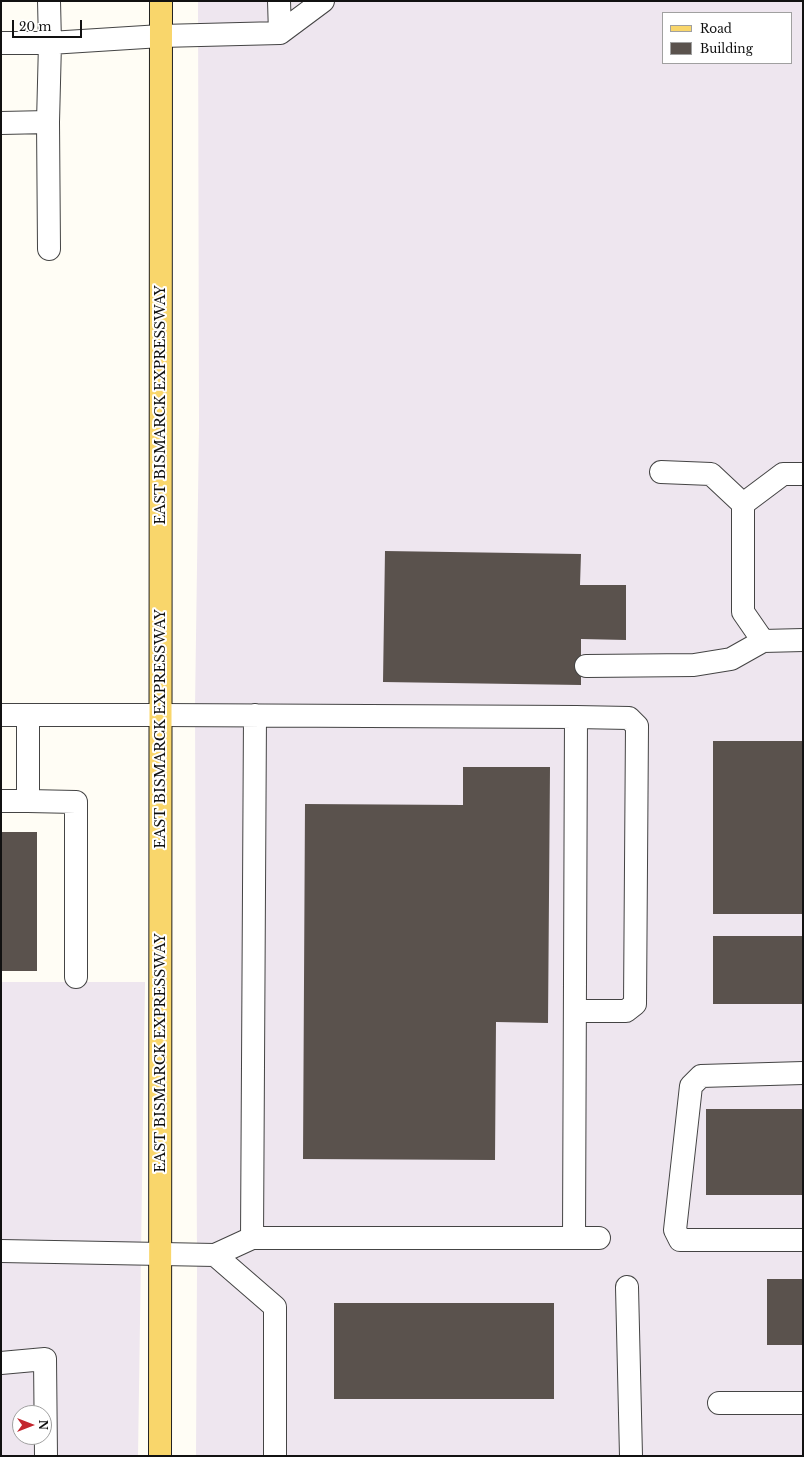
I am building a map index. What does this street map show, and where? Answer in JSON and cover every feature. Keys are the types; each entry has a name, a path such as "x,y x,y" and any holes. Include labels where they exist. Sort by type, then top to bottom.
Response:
{"main road":[{"name":"EAST BISMARCK EXPRESSWAY","path":"160,1 160,1456"}],"street":[{"path":"49,1 49,249"},
{"path":"280,1 280,33"},
{"path":"1,43 50,43 161,36 280,33 323,1"},
{"path":"1,123 48,122"},
{"path":"660,472 711,474 743,504 743,612 763,641"},
{"path":"743,504 783,474 803,474"},
{"path":"586,666 694,666 731,659 763,641 803,640"},
{"path":"1,715 255,715 629,718 637,726 636,1004 626,1011 576,1011"},
{"path":"28,715 28,801"},
{"path":"252,1238 255,715"},
{"path":"574,1238 576,717"},
{"path":"1,801 76,802 76,977"},
{"path":"803,1073 701,1076 691,1086 675,1230 680,1240 803,1240"},
{"path":"1,1251 215,1255 252,1238 599,1238"},
{"path":"215,1255 275,1307 275,1456"},
{"path":"627,1287 631,1456"},
{"path":"1,1363 45,1359 46,1456"},
{"path":"719,1404 803,1403"}],"shaded area":[{"path":"198,1 803,1 803,1456 196,1456 197,1269 195,707 199,427"},
{"path":"1,982 145,982 138,1456 1,1456"}],"building":[{"path":"385,551 581,554 580,585 626,585 626,640 581,639 581,685 383,682"},
{"path":"713,741 803,741 803,914 713,914"},
{"path":"463,767 550,767 548,1023 496,1022 495,1160 303,1159 305,804 463,805"},
{"path":"1,832 37,832 37,971 1,971"},
{"path":"713,936 803,936 803,1004 713,1004"},
{"path":"706,1109 803,1109 803,1195 706,1195"},
{"path":"767,1279 803,1279 803,1345 767,1345"},
{"path":"334,1303 554,1303 554,1399 334,1399"}]}
